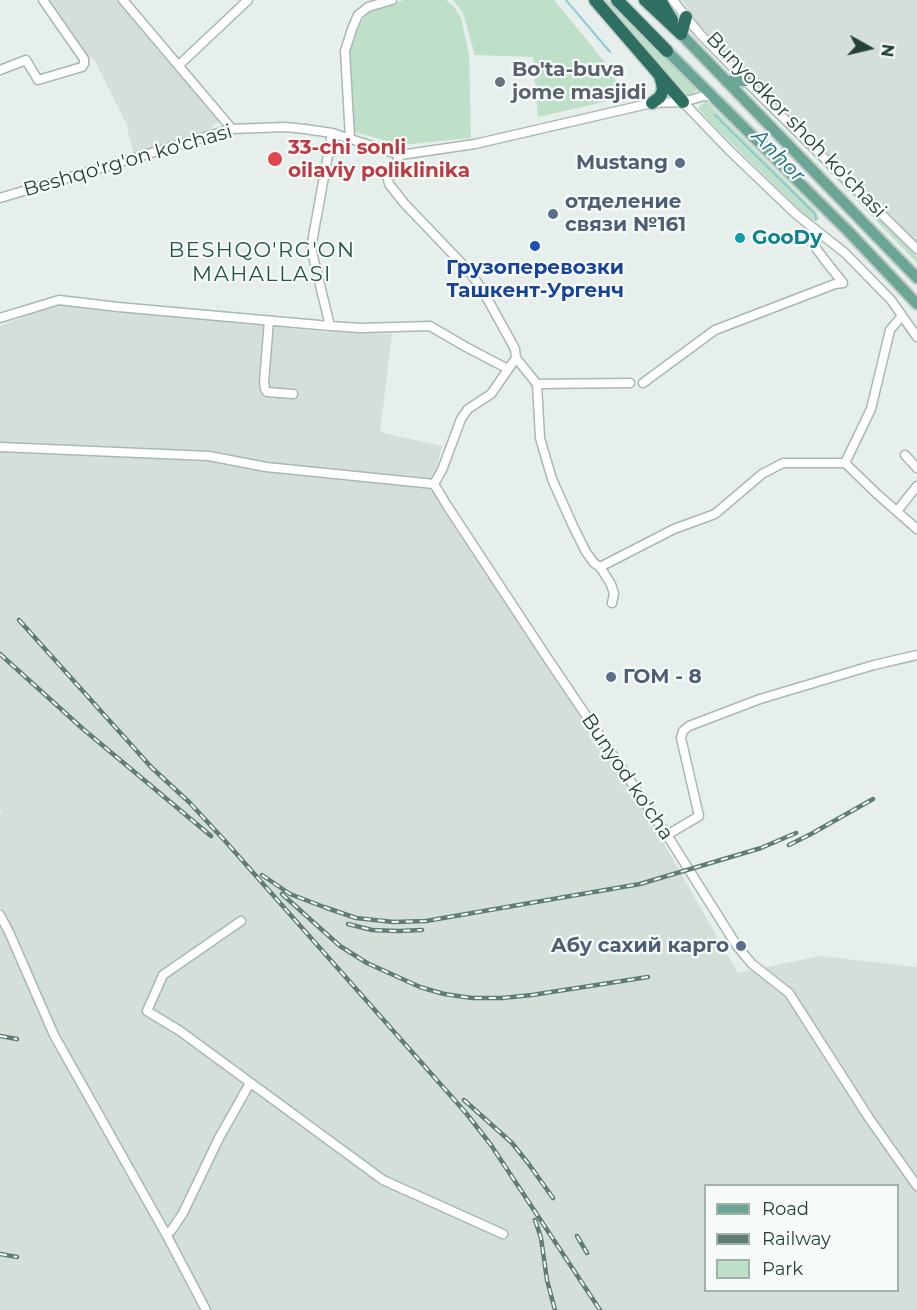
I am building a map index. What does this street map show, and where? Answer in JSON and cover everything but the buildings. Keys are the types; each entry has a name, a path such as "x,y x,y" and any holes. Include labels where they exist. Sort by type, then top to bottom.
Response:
{"highway":[{"path":"596,0 683,102"},
{"name":"Bunyodkor shoh ko'chasi","path":"617,0 667,51"},
{"name":"Bunyodkor shoh ko'chasi","path":"645,0 681,34"},
{"path":"660,0 681,34"},
{"path":"681,34 686,17"},
{"path":"652,103 660,97 663,90 663,83 658,72"}],"main road":[{"name":"Bunyodkor shoh ko'chasi","path":"681,34 917,278"},
{"name":"Bunyodkor shoh ko'chasi","path":"667,51 857,240 917,304"},
{"path":"726,81 746,81"}],"street":[{"path":"0,70 26,60 38,80 82,67 84,64 84,59 43,0"},
{"path":"123,0 232,129"},
{"path":"179,65 248,0"},
{"path":"350,138 345,51 358,15 368,7 392,0"},
{"path":"675,3 746,81 917,249"},
{"name":"Beshqo'rg'on ko'chasi","path":"0,198 232,129 285,127 332,133 400,155 475,144 652,103 683,102 704,96 715,97"},
{"path":"683,102 797,215 845,253 891,300 917,337"},
{"path":"330,326 311,248 332,133"},
{"path":"400,155 388,179 388,184 468,270 484,293 515,350 516,358 537,384 540,438 552,479 586,552 611,584 614,594 612,603"},
{"path":"643,383 714,330 824,288 843,283 810,240 814,228"},
{"path":"0,318 59,300 330,326 361,328 430,326 508,369"},
{"path":"845,463 871,409 890,330 902,315"},
{"path":"269,321 265,389 267,392 294,394"},
{"path":"0,447 209,456 266,467 434,483 461,419 468,409 491,394 516,358"},
{"path":"537,384 630,383"},
{"path":"905,455 917,468"},
{"path":"600,567 674,529 715,514 762,474 783,463 845,463 917,529"},
{"name":"Bunyod ko'cha","path":"434,483 737,946 752,964 789,993 869,1118 917,1186"},
{"path":"897,511 917,486"},
{"path":"667,836 699,816 681,738 683,731 689,726 760,699 874,665 917,655"},
{"path":"0,915 54,1035 206,1310"},
{"path":"241,921 163,975 147,1011 180,1031 383,1180 503,1234"},
{"path":"166,1234 171,1231 183,1213 219,1138 250,1083"}],"shaded area":[{"path":"48,0 117,0 220,120 206,133 134,154 128,127 94,59 85,56"},
{"path":"682,0 917,0 917,241 761,88 693,18"},
{"path":"57,303 326,332 392,334 380,432 442,446 433,484 633,790 738,973 820,956 917,967 917,1310 0,1310 0,815 2,811 0,809 0,326"}],"green space":[{"path":"404,0 446,0 461,18 469,54 471,138 401,145 354,132 349,51 352,37 368,11"},
{"path":"453,0 554,0 613,72 621,98 538,117 533,57 475,55 463,13"},
{"path":"602,0 607,0 697,90 689,97"},
{"path":"746,89 749,89 917,257 917,263 830,172"},
{"path":"706,101 816,211 820,219 808,218 715,127 698,108"}],"waterway":[{"name":"Anhor","path":"566,0 610,52"},
{"name":"Anhor","path":"715,115 815,214 816,220"}],"railway":[{"path":"19,620 152,768 189,802 226,842 466,1113 491,1145 600,1310"},
{"path":"0,654 83,729 211,836"},
{"path":"789,845 873,799"},
{"path":"262,875 290,894 356,918 393,922 426,921 640,884 761,848 796,833"},
{"path":"282,894 340,946 367,963 420,987 444,994 472,998 502,998 648,977"},
{"path":"348,924 372,930 422,930"},
{"path":"0,1036 17,1039"},
{"path":"464,1100 512,1143 553,1198"},
{"path":"535,1220 541,1238 547,1280 555,1310"},
{"path":"577,1236 587,1253"},
{"path":"0,1254 17,1257"}],"place":[{"name":"Bo'ta-buva jome masjidi","path":"500,82"},
{"name":"33-chi sonli oilaviy poliklinika","path":"275,159"},
{"name":"Mustang","path":"680,163"},
{"name":"отделение связи №161","path":"553,214"},
{"name":"GooDy","path":"740,238"},
{"name":"Грузоперевозки Ташкент-Ургенч","path":"535,246"},
{"name":"ГОМ - 8","path":"611,677"},
{"name":"Абу сахий карго","path":"741,946"}],"district":[{"name":"BESHQO'RG'ON MAHALLASI","path":"262,263"}]}
